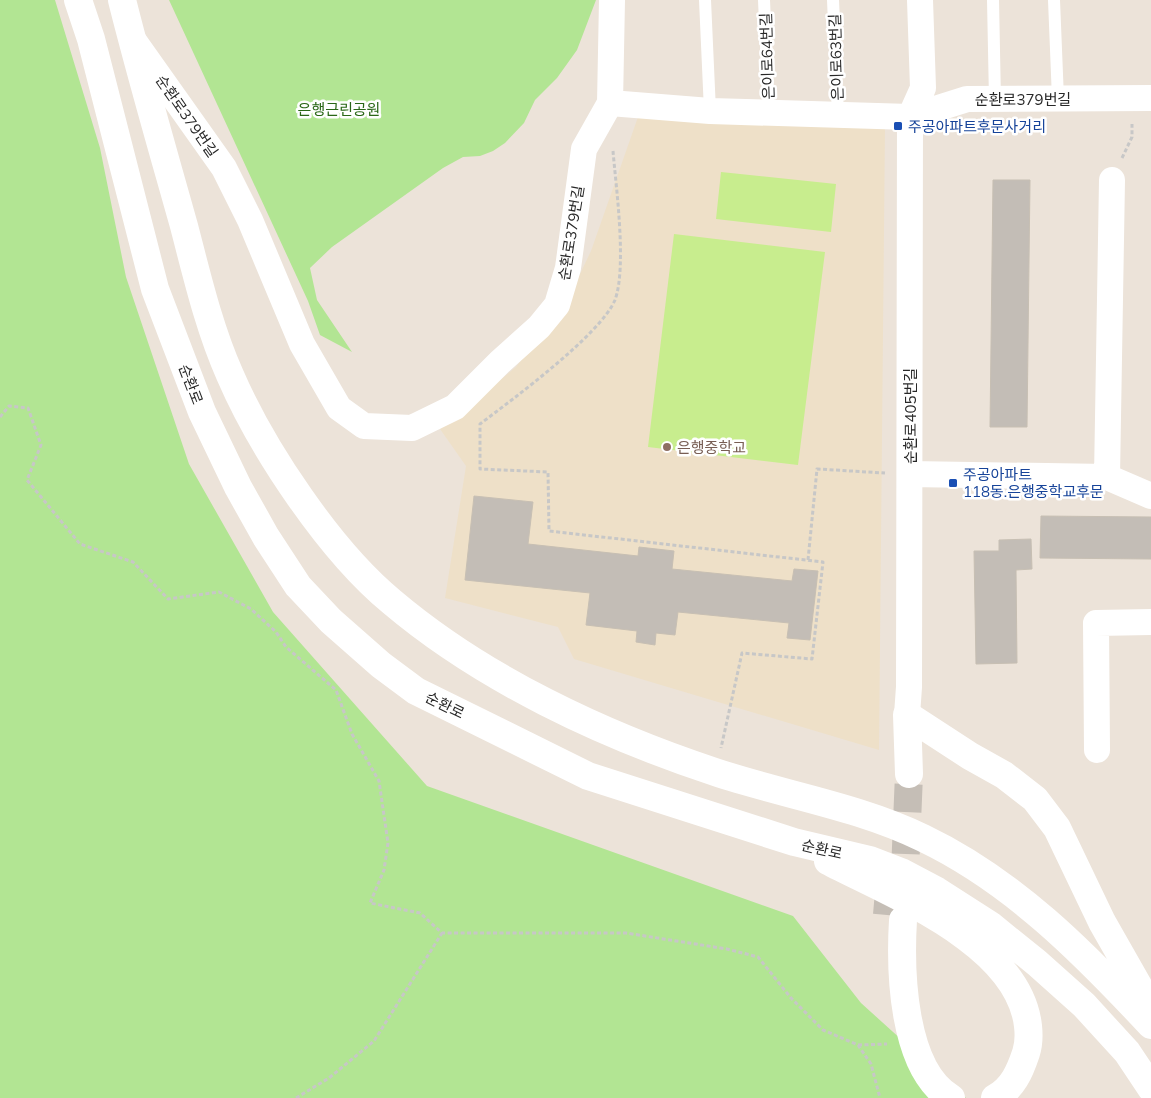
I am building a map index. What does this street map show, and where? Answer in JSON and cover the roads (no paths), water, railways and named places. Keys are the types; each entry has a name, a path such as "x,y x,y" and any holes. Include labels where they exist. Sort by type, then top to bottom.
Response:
{"main road":[{"name":"순환로","path":"78,0 91,39 154,288 202,412 238,487 266,537 298,586 331,621 380,664 416,691 588,776 794,842 870,860 901,872 937,891 990,925 1037,962 1084,1005 1127,1052 1151,1088"},
{"path":"122,0 208,313 229,374 258,430 300,497 340,550 390,601 468,660 538,698 629,739 716,772 856,812 922,837 973,866 1021,898 1103,972 1151,1025"},
{"path":"903,772 907,715 970,756 1004,775 1035,799 1057,828 1102,922 1151,1008"},
{"path":"794,842 935,916 985,952 1004,972 1019,994 1026,1011 1028,1048 1016,1080 995,1098"},
{"path":"923,1098 900,1059 895,1044 889,1000 895,918 902,983 912,1036 931,1079 942,1093 951,1098"}],"street":[{"path":"610,103 612,0"},
{"path":"910,117 923,88 920,0"},
{"name":"순환로379번길","path":"131,36 224,168 250,220 302,344 339,408 364,426 412,428 455,407 539,327 557,305 568,268 584,149 610,103 710,111 910,117 967,99 1151,98"},
{"name":"순환로405번길","path":"907,715 909,686 910,117"},
{"path":"1107,476 1112,180"},
{"path":"910,474 1107,476 1151,496"},
{"path":"1097,750 1096,623 1151,622"}],"lane":[{"path":"705,0 710,111"},
{"name":"은이로64번길","path":"764,0 769,113"},
{"name":"은이로63번길","path":"833,0 838,114"},
{"path":"993,0 995,100"},
{"path":"1054,0 1058,100"}],"tunnel":[{"path":"904,896 909,774"},
{"path":"887,915 891,869"}],"place":[{"name":"주공아파트후문사거리","path":"898,126"},
{"name":"은행중학교","path":"667,447"},
{"name":"주공아파트 118동.은행중학교후문","path":"953,483"}],"park label":[{"name":"은행근린공원","path":"339,109"}]}
